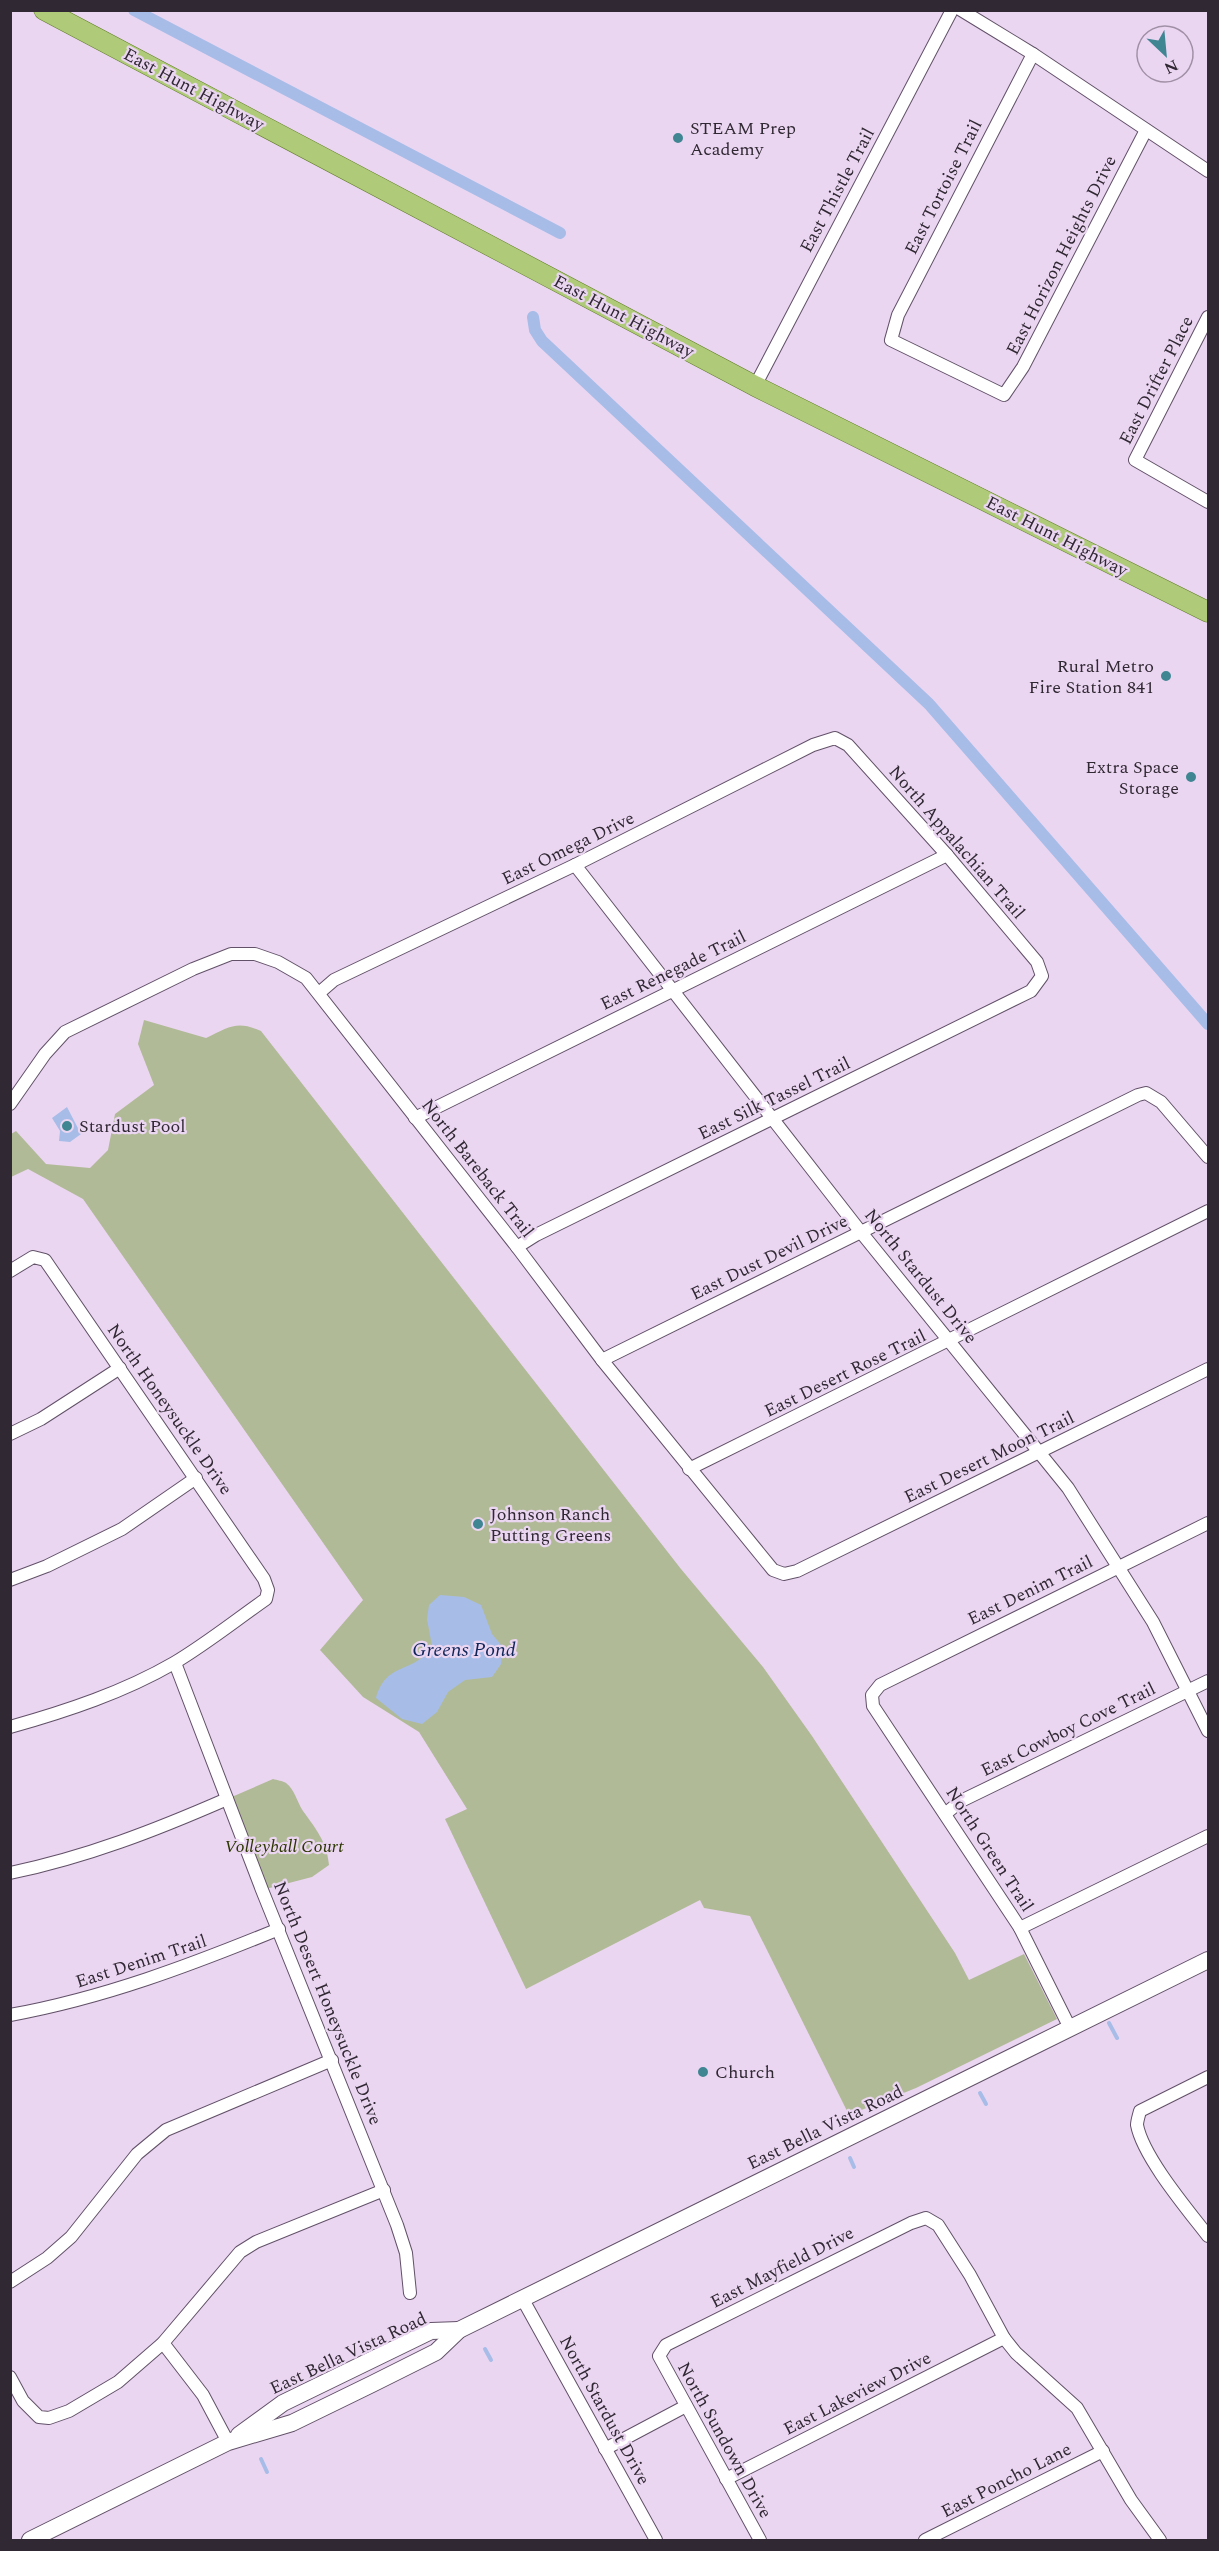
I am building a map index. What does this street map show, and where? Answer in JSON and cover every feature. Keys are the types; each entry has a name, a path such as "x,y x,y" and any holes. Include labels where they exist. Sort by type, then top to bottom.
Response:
{"main road":[{"name":"East Hunt Highway","path":"44,10 755,386 1209,612"}],"street":[{"name":"East Thistle Trail","path":"755,386 952,10"},
{"path":"961,10 1033,54 1209,171"},
{"name":"East Tortoise Trail","path":"1004,395 891,340 898,315 1033,54"},
{"name":"East Horizon Heights Drive","path":"1004,395 1023,367 1146,130"},
{"name":"East Drifter Place","path":"1209,317 1135,460 1209,502"},
{"name":"North Appalachian Trail","path":"835,738 848,746 947,855 1037,962 1042,976"},
{"name":"East Omega Drive","path":"319,993 334,980 575,865 813,745 835,738"},
{"name":"East Renegade Trail","path":"415,1118 947,855"},
{"name":"North Stardust Drive","path":"575,865 860,1231 1068,1488 1153,1623 1209,1731"},
{"name":"North Bareback Trail","path":"10,1104 45,1054 73,1028 156,985 231,954 255,954 278,962 306,978 689,1469 773,1570 784,1574"},
{"name":"East Silk Tassel Trail","path":"517,1247 536,1235 1031,991 1042,976"},
{"name":"East Dust Devil Drive","path":"602,1360 860,1231 1146,1093 1161,1102 1209,1157"},
{"name":"East Desert Rose Trail","path":"689,1469 1209,1211"},
{"name":"North Honeysuckle Drive","path":"10,1271 33,1257 45,1260 264,1579 268,1590 266,1599 175,1663"},
{"path":"10,1434 41,1419 120,1368"},
{"name":"East Desert Moon Trail","path":"784,1574 797,1571 1209,1370"},
{"path":"10,1580 47,1566 122,1530 196,1478"},
{"name":"East Denim Trail","path":"872,1695 880,1685 1209,1523"},
{"path":"10,1727 60,1713 120,1689 175,1663"},
{"name":"North Desert Honeysuckle Drive","path":"175,1663 384,2190 406,2253 410,2293"},
{"name":"East Cowboy Cove Trail","path":"945,1814 960,1802 1209,1681"},
{"name":"North Green Trail","path":"872,1695 873,1706 1020,1928 1070,2028"},
{"path":"10,1873 90,1854 157,1830 227,1799"},
{"path":"1020,1928 1209,1836"},
{"name":"East Denim Trail","path":"10,2015 63,2005 114,1991 209,1958 279,1929"},
{"name":"East Bella Vista Road","path":"30,2541 228,2442 292,2423 362,2389 436,2352 459,2330 522,2298 1209,1960"},
{"path":"10,2282 47,2258 70,2237 138,2154 166,2130 332,2060"},
{"path":"1209,2077 1140,2111 1137,2124 1149,2153 1178,2198 1209,2236"},
{"path":"10,2377 30,2410 39,2417 49,2418 94,2398 118,2382 163,2343 240,2252 256,2242 384,2190"},
{"name":"East Mayfield Drive","path":"659,2356 666,2345 911,2223 926,2218 938,2225 970,2275 1004,2338"},
{"name":"North Stardust Drive","path":"522,2298 656,2541"},
{"path":"1004,2338 1077,2408 1160,2541"},
{"name":"East Lakeview Drive","path":"726,2479 1004,2338"},
{"path":"163,2343 203,2395 228,2442"},
{"name":"North Sundown Drive","path":"659,2356 760,2541"},
{"path":"605,2449 686,2406"},
{"name":"East Poncho Lane","path":"925,2541 1103,2451"}],"green space":[{"name":"Johnson Ranch Putting Greens","path":"144,1020 206,1038 239,1025 261,1031 681,1569 763,1667 812,1736 955,1953 969,1980 1024,1954 1057,2019 916,2088 849,2115 750,1916 704,1908 700,1900 526,1989 445,1819 467,1809 419,1732 363,1697 320,1650 363,1600 83,1199 28,1169 11,1177 11,1134 16,1131 46,1164 90,1168 108,1150 115,1114 154,1085 138,1044"},
{"name":"Volleyball Court","path":"273,1779 285,1782 292,1789 323,1843 329,1865 312,1877 262,1890 227,1799"}],"water":[{"name":"Stardust Pool","path":"67,1107 81,1134 70,1142 59,1141 60,1131 52,1118"},
{"name":"Greens Pond","path":"440,1595 464,1597 481,1605 492,1634 502,1646 501,1664 492,1677 465,1680 448,1692 437,1712 422,1724 402,1719 376,1698 387,1678 417,1661 432,1646 427,1619 429,1605"}],"waterway":[{"path":"134,10 560,233"},
{"path":"533,317 535,330 542,341 929,704 1208,1024"},
{"path":"1109,2023 1117,2038"},
{"path":"980,2093 986,2104"},
{"path":"850,2158 854,2167"},
{"path":"485,2349 491,2360"},
{"path":"261,2459 267,2472"}],"place":[{"name":"STEAM Prep Academy","path":"678,138"},
{"name":"Rural Metro Fire Station 841","path":"1166,676"},
{"name":"Extra Space Storage","path":"1191,777"},
{"name":"Stardust Pool","path":"67,1126"},
{"name":"Johnson Ranch Putting Greens","path":"478,1524"},
{"name":"Church","path":"703,2072"}]}
